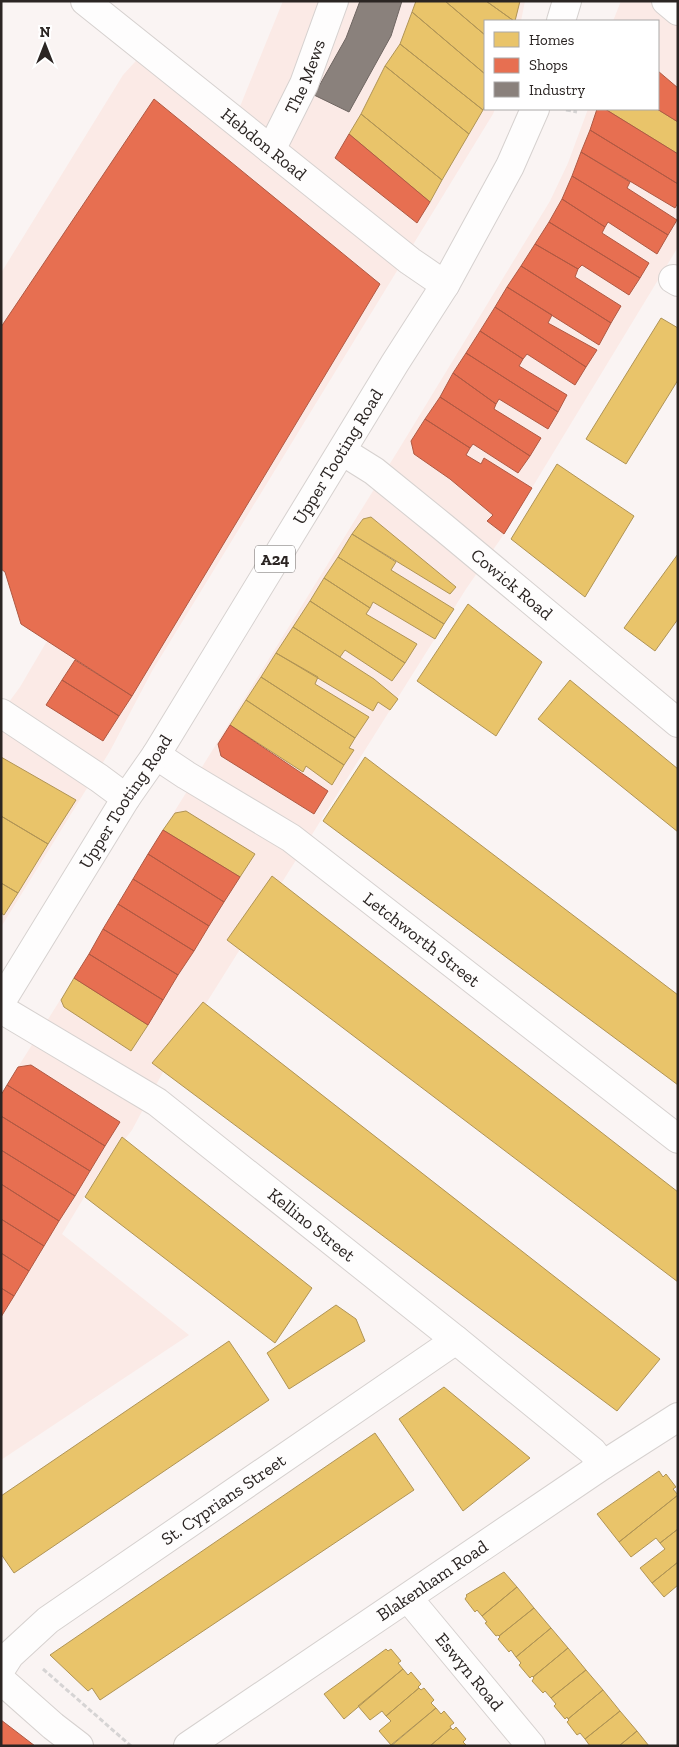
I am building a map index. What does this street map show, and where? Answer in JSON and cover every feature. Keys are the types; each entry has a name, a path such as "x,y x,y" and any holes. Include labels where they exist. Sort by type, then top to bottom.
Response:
{"main road":[{"name":"Hebdon Road","path":"85,1 410,261 445,285"},
{"name":"The Mews","path":"271,150 304,84 334,1"},
{"path":"561,20 567,1"},
{"path":"666,1 678,11"},
{"name":"Upper Tooting Road","path":"1,1002 126,798 156,755 395,363 445,285 510,166 535,110"},
{"name":"Cowick Road","path":"342,451 374,471 436,521 677,722"},
{"path":"1,713 126,798"},
{"name":"Letchworth Street","path":"156,755 291,838 678,1139"},
{"name":"Kellino Street","path":"1,1009 157,1102 456,1340 592,1451 603,1465"},
{"name":"St. Cyprians Street","path":"1,1669 10,1655 48,1620 456,1340"},
{"name":"Blakenham Road","path":"188,1746 603,1465 678,1418"},
{"name":"Eswyn Road","path":"408,1598 531,1746"},
{"path":"1,1680 53,1726 79,1746"}],"path":[{"path":"568,110 577,112"},
{"path":"18,1647 132,1746"}],"shaded area":[{"path":"283,1 525,1 521,20 484,20 484,110 495,110 493,114 152,671 110,751 1,927 1,713 20,687 47,641 21,624 5,572 1,569 1,273 123,75 156,39 239,109"},
{"path":"621,1 678,1 678,247 504,534 466,589 163,1072 132,1130 100,1171 62,1234 189,1335 1,1460 1,1094 550,201 568,163 588,110 659,110 659,20 613,20"}],"building: Homes":[{"path":"416,1 445,1 484,34 484,73 412,12"},
{"path":"445,1 486,1 513,20 484,20 484,34"},
{"path":"486,1 520,1 515,20"},
{"path":"412,12 484,73 483,110 400,44"},
{"path":"400,44 483,110 469,134 385,66"},
{"path":"385,66 469,134 442,180 361,114"},
{"path":"607,110 659,110 678,122 678,154"},
{"path":"361,114 442,180 430,202 349,134"},
{"path":"661,318 678,328 678,380 626,464 586,439"},
{"path":"557,464 634,516 585,597 511,539"},
{"path":"371,517 456,587 450,594 352,534 363,519"},
{"path":"352,534 396,562 391,570 454,609 444,624 338,557"},
{"path":"678,554 678,619 655,651 624,628"},
{"path":"338,557 444,624 435,639 373,602 370,608 324,578"},
{"path":"324,578 370,608 366,614 417,644 405,663 310,601"},
{"path":"310,601 405,663 392,681 345,650 340,657 293,627"},
{"path":"468,604 542,662 496,736 417,681"},
{"path":"293,627 374,679 398,699 390,710 378,702 373,711 276,653"},
{"path":"276,653 318,677 315,684 369,717 355,738 261,677"},
{"path":"261,677 355,738 349,748 354,750 344,765 246,700"},
{"path":"570,680 678,769 678,832 538,719"},
{"path":"246,700 344,765 332,785 306,766 303,772 230,725"},
{"path":"1,757 76,800 48,844 1,816"},
{"path":"365,757 678,995 678,1085 323,821"},
{"path":"186,811 255,854 240,877 163,830 175,813"},
{"path":"1,816 48,844 18,893 1,883"},
{"path":"272,876 678,1192 678,1282 227,940"},
{"path":"1,883 18,893 4,915 1,913"},
{"path":"74,978 148,1025 131,1051 64,1007 61,1000"},
{"path":"203,1002 660,1359 617,1411 152,1063"},
{"path":"122,1137 312,1288 275,1343 85,1197"},
{"path":"336,1305 356,1319 365,1341 289,1389 267,1353"},
{"path":"229,1341 269,1400 14,1573 1,1554 1,1496"},
{"path":"444,1387 530,1458 463,1511 399,1419"},
{"path":"375,1433 414,1490 100,1700 92,1688 88,1691 50,1655"},
{"path":"659,1471 663,1477 666,1474 676,1487 673,1489 678,1495 619,1542 597,1514"},
{"path":"678,1495 678,1529 660,1543 656,1538 631,1557 619,1542"},
{"path":"678,1529 678,1562 652,1583 640,1568 665,1549 660,1543"},
{"path":"678,1562 678,1585 664,1597 652,1583"},
{"path":"504,1572 517,1587 482,1616 477,1610 475,1612 465,1599 466,1595"},
{"path":"517,1587 534,1608 499,1636 496,1636 485,1623 487,1622 482,1616"},
{"path":"534,1608 551,1628 516,1657 498,1639 499,1636"},
{"path":"551,1628 568,1648 530,1678 519,1665 521,1663 516,1657"},
{"path":"568,1648 586,1670 551,1698 545,1691 543,1693 532,1681 533,1677"},
{"path":"386,1649 388,1651 391,1649 401,1661 398,1663 403,1669 344,1719 324,1694"},
{"path":"403,1669 408,1675 411,1672 421,1684 419,1688 386,1716 382,1711 370,1720 358,1706"},
{"path":"586,1670 603,1690 568,1719 567,1717 565,1719 554,1706 556,1704 551,1698"},
{"path":"419,1688 421,1690 424,1688 434,1700 431,1703 436,1708 391,1745 379,1731 391,1721 386,1716"},
{"path":"603,1690 620,1711 585,1739 580,1733 577,1735 567,1722 568,1719"},
{"path":"436,1708 441,1714 444,1711 454,1723 450,1726 451,1728 430,1746 391,1746"},
{"path":"620,1711 637,1731 619,1746 590,1746 585,1739"},
{"path":"456,1727 466,1739 463,1742 467,1746 430,1746 451,1728 453,1730"},
{"path":"637,1731 649,1746 619,1746"}],"building: Shops":[{"path":"659,72 678,88 678,122 659,110"},
{"path":"154,99 380,284 132,696 21,624 5,572 1,569 1,327"},
{"path":"597,110 607,110 678,154 678,184 590,130"},
{"path":"590,130 678,184 678,203 675,208 581,152"},
{"path":"349,134 430,202 417,223 335,158"},
{"path":"581,152 630,182 627,188 677,220 668,235 572,176"},
{"path":"572,176 668,235 657,254 608,222 605,227 562,199"},
{"path":"562,199 605,227 602,233 649,263 640,278 549,222"},
{"path":"549,222 640,278 629,295 582,265 578,269 535,244"},
{"path":"535,244 578,269 575,277 621,306 611,323 521,266"},
{"path":"521,266 611,323 599,345 507,287"},
{"path":"507,287 552,315 548,323 597,350 586,367 495,307"},
{"path":"495,307 586,367 575,385 527,354 523,359 480,331"},
{"path":"480,331 523,359 519,366 567,395 558,412 466,353"},
{"path":"466,353 558,412 548,429 499,399 496,404 453,373"},
{"path":"453,373 496,404 494,409 541,438 530,456 440,397"},
{"path":"440,397 530,456 518,473 473,444 470,448 425,419"},
{"path":"425,419 470,448 466,455 481,464 484,458 532,488 504,534 487,521 493,515 450,479 414,454 411,441"},
{"path":"75,660 132,696 119,716 62,680"},
{"path":"62,680 119,716 103,741 46,705"},
{"path":"230,725 328,791 314,814 221,756 218,744"},
{"path":"163,830 240,877 224,902 148,854"},
{"path":"148,854 224,902 209,926 133,879"},
{"path":"133,879 209,926 194,951 118,904"},
{"path":"118,904 194,951 178,975 103,929"},
{"path":"103,929 178,975 163,1000 89,954"},
{"path":"89,954 163,1000 148,1025 74,978"},
{"path":"31,1065 120,1122 105,1146 7,1085 18,1067"},
{"path":"7,1085 105,1146 90,1171 1,1116 1,1095"},
{"path":"1,1116 90,1171 75,1196 1,1150"},
{"path":"1,1150 75,1196 59,1221 1,1184"},
{"path":"1,1184 59,1221 44,1246 1,1219"},
{"path":"1,1219 44,1246 29,1271 1,1253"},
{"path":"1,1253 29,1271 14,1296 1,1288"},
{"path":"1,1288 14,1296 1,1317"},
{"path":"1,1720 5,1723 35,1746 1,1746"}],"building: Industry":[{"path":"360,1 402,1 391,36 349,112 314,95 346,38"}]}
